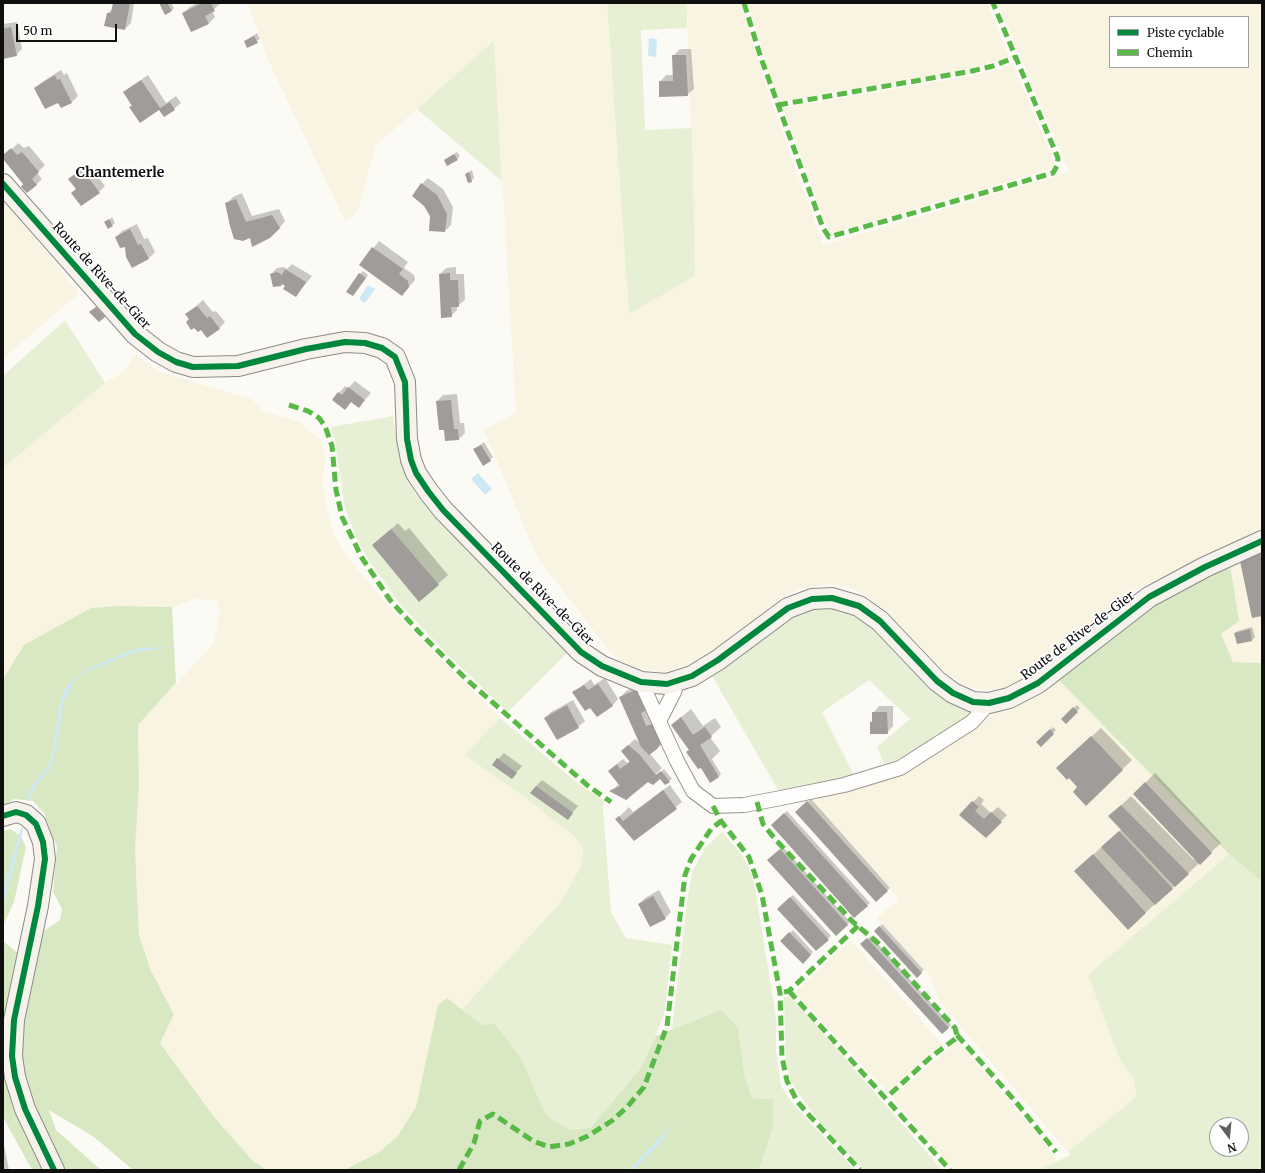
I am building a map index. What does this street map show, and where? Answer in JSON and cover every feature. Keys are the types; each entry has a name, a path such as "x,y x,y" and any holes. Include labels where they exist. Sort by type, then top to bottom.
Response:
{"main road":[{"name":"Route de Rive-de-Gier","path":"3,184 135,334 158,352 176,362 193,367 238,366 306,349 345,342 365,343 382,348 395,357 405,382 407,439 411,460 416,473 428,491 449,516 581,652 602,666 641,682 667,684 692,676 718,660 788,608 812,599 832,598 859,606 880,621 937,681 953,693 973,702 989,703 1009,698 1038,683 1149,597 1205,567 1262,541"},
{"path":"3,816 16,812 26,816 36,824 43,842 45,859 39,898 14,1020 12,1056 15,1077 25,1109 54,1170"}],"street":[{"path":"641,682 677,761 693,791 713,806 744,805 844,785 900,768 972,722 989,703"},
{"path":"659,721 674,692 677,682"}],"shaded area":[{"path":"248,3 607,3 629,313 695,276 687,3 741,3 770,98 823,245 1069,172 998,3 1262,3 1262,529 1139,588 1031,678 1011,687 984,690 967,687 949,675 872,600 850,587 829,584 802,588 780,598 715,652 689,665 664,672 638,668 621,661 610,652 537,557 484,430 516,412 494,42 376,145 357,213 345,221 269,62"},
{"path":"748,3 987,3 1009,57 958,72 778,102"},
{"path":"1013,64 1055,164 1051,169 834,233 828,229 783,108 975,75 999,70"},
{"path":"3,199 79,293 3,359"},
{"path":"135,354 159,372 252,399 263,411 301,423 320,440 325,456 323,481 327,510 335,538 349,559 389,607 500,718 464,755 522,795 575,836 583,850 580,868 561,902 462,1009 447,998 438,1005 416,1107 397,1137 379,1152 344,1170 267,1170 253,1161 214,1117 160,1043 174,1013 151,971 139,935 135,849 139,786 138,725 214,643 220,610 217,600 194,599 172,607 118,606 91,608 3,679 3,468 105,383 123,372"},
{"path":"1262,550 1262,663 1233,662 1221,634 1239,620 1230,564"},
{"path":"1058,679 1229,854 1089,975 1120,1060 1133,1078 1137,1096 1068,1152 939,1001 930,976 877,918 899,899 806,796 864,782 999,712 1023,702"},
{"path":"851,940 944,1046 888,1093 795,992"},
{"path":"958,1041 1055,1155 1055,1163 1038,1170 953,1170 892,1097"}],"green space":[{"path":"607,3 687,3 687,28 641,30 645,130 692,128 695,276 629,314"},
{"path":"494,41 502,181 417,109"},
{"path":"65,320 105,383 3,468 3,376"},
{"path":"393,416 399,458 416,495 569,651 508,712 446,653 400,604 368,559 357,539 345,508 335,441 331,427"},
{"path":"1230,564 1239,621 1221,634 1233,662 1262,663 1262,882 1229,854 1058,679 1149,606"},
{"path":"118,606 172,607 176,683 138,725 139,786 135,849 139,935 151,971 174,1014 160,1043 214,1117 253,1161 267,1170 133,1170 94,1137 49,1110 56,1130 101,1170 64,1170 40,1129 22,1076 19,1039 27,987 44,931 60,920 62,909 53,892 57,847 44,813 33,801 14,799 3,806 3,679 24,645 91,608"},
{"path":"834,607 860,617 890,640 942,696 970,712 971,717 907,756 884,764 877,747 910,719 869,680 822,712 854,775 780,793 712,676 742,651 800,611"},
{"path":"500,718 580,785 604,800 603,809 611,912 626,938 672,945 665,1010 656,1036 640,1069 590,1128 570,1130 546,1115 521,1058 462,1009 561,902 580,868 583,850 574,836 522,795 464,755"},
{"path":"10,829 21,836 26,847 14,902 3,926 3,831"},
{"path":"722,832 742,855 751,872 755,888 776,1017 776,1048 781,1086 793,1104 855,1170 759,1170 773,1127 773,1099 752,1098 745,1078 738,1028 672,1029 688,895 693,870 705,848"},
{"path":"1229,854 1262,882 1262,1170 1038,1170 1071,1155 1068,1152 1137,1096 1133,1078 1120,1060 1088,975"},
{"path":"3,941 20,955 3,1029"},
{"path":"791,996 942,1170 864,1170 819,1122 791,1082 786,1064 784,997"},
{"path":"447,998 482,1025 495,1024 521,1058 546,1115 570,1130 590,1128 640,1069 656,1036 722,1010 738,1028 745,1078 752,1098 773,1099 773,1127 759,1170 344,1170 379,1152 397,1137 416,1107 438,1005"},
{"path":"3,1043 7,1078 42,1170 32,1170 3,1117"}],"water":[{"path":"649,38 657,39 656,57 648,56"},
{"path":"368,285 375,289 365,303 359,299"},
{"path":"478,473 492,489 485,495 471,479"},
{"path":"175,647 140,651 130,654 86,672 73,682 63,704 56,749 51,767 37,784 29,800 26,800 33,784 48,767 52,755 59,707 63,693 68,684 88,669 128,652 141,648"},
{"path":"21,827 23,828 21,839 3,903 3,891"},
{"path":"676,1121 659,1144 633,1170 629,1170"}],"building":[{"path":"113,3 130,3 125,30 104,26 107,13 111,13"},
{"path":"159,3 167,3 172,11 165,15"},
{"path":"202,3 211,3 215,11 205,16 209,24 191,32 182,13"},
{"path":"11,27 17,56 3,59 3,29"},
{"path":"254,36 258,43 247,48 244,41"},
{"path":"672,55 686,55 688,96 659,97 659,81 673,81"},
{"path":"55,75 57,80 60,79 72,103 61,108 58,103 45,109 34,88"},
{"path":"141,80 160,108 170,102 175,110 164,117 159,110 140,123 129,107 132,106 123,92"},
{"path":"11,148 17,155 22,152 39,172 32,179 37,185 27,193 21,187 23,184 3,159 3,155"},
{"path":"454,154 458,160 447,166 444,160"},
{"path":"82,169 100,193 81,206 71,193 76,189 68,179"},
{"path":"469,172 472,182 468,183 465,174"},
{"path":"421,183 437,195 447,214 445,232 429,231 430,216 424,206 412,196"},
{"path":"236,199 246,222 272,215 280,228 270,238 252,247 250,238 243,241 234,239 225,203"},
{"path":"109,219 113,226 108,229 104,222"},
{"path":"130,229 138,245 141,244 149,259 132,268 126,257 125,247 120,248 115,237"},
{"path":"372,247 403,269 399,274 408,281 409,287 402,296 359,265"},
{"path":"285,269 306,282 296,297 283,289 285,286 282,284 281,286 273,287 270,274 277,272 282,275"},
{"path":"359,273 366,278 353,296 346,292"},
{"path":"450,273 450,280 458,280 459,307 451,307 452,317 441,318 439,274"},
{"path":"197,306 207,318 210,316 220,329 207,338 201,330 198,332 194,328 191,330 186,322 189,319 185,314"},
{"path":"96,307 105,317 99,322 89,312"},
{"path":"348,387 365,400 359,408 351,402 345,410 332,400 338,392 342,395"},
{"path":"451,400 454,429 458,429 459,440 445,441 444,430 439,430 436,401"},
{"path":"481,445 491,461 483,466 473,449"},
{"path":"391,529 439,585 419,602 372,545"},
{"path":"1260,552 1262,561 1262,616 1252,618 1240,561"},
{"path":"1250,629 1252,641 1237,644 1234,633"},
{"path":"598,684 613,706 597,717 590,708 585,711 572,692 584,685 588,690"},
{"path":"636,690 647,710 641,713 646,726 653,724 662,743 649,755 641,747 619,697"},
{"path":"567,705 579,728 557,740 544,718"},
{"path":"1073,707 1078,712 1066,724 1061,719"},
{"path":"872,712 887,712 888,734 870,734"},
{"path":"681,717 693,735 705,727 712,737 700,745 719,777 710,783 701,768 698,769 686,752 689,750 671,725"},
{"path":"1050,729 1054,734 1041,747 1036,742"},
{"path":"1091,736 1123,770 1086,806 1073,792 1077,787 1069,778 1067,780 1056,768"},
{"path":"628,745 639,754 656,775 661,771 670,782 665,785 660,779 653,785 648,782 626,800 609,791 620,786 608,771 617,764 620,769 630,762 621,751"},
{"path":"497,758 517,773 512,779 492,765"},
{"path":"1145,782 1212,853 1200,865 1133,794"},
{"path":"536,786 573,813 568,820 530,793"},
{"path":"663,790 677,809 634,841 615,819 619,816 623,821"},
{"path":"807,801 888,891 876,902 795,812"},
{"path":"972,801 979,807 975,811 984,819 991,812 1002,822 986,838 959,815"},
{"path":"1121,805 1189,874 1175,887 1108,816"},
{"path":"784,813 868,906 854,918 771,825"},
{"path":"1119,831 1173,889 1155,905 1101,847"},
{"path":"780,849 848,925 836,936 767,860"},
{"path":"1093,854 1146,913 1128,930 1074,871"},
{"path":"653,896 666,919 650,927 638,904"},
{"path":"790,897 829,940 816,951 777,909"},
{"path":"879,926 922,973 917,978 874,931"},
{"path":"789,932 811,955 803,964 780,941"},
{"path":"867,938 949,1028 942,1034 860,944"}],"marked path":[{"path":"744,3 761,58 823,228 829,237 1053,173 1057,166 1058,158 993,3"},
{"path":"778,105 972,71 993,66 1016,57"},
{"path":"289,405 308,411 319,418 325,426 332,446 336,490 342,517 362,558 390,600 419,632 466,679 587,785 611,802"},
{"path":"757,802 763,824 775,839 853,922 878,943 955,1028 957,1035 955,1039 931,1057 887,1097"},
{"path":"713,806 721,821 749,857 762,895 780,993 782,1057 787,1081 797,1101 860,1170"},
{"path":"459,1170 474,1143 480,1121 493,1114 533,1141 549,1147 569,1144 588,1136 613,1120 628,1106 644,1087 667,1026 685,875 691,859 711,829 721,821"},
{"path":"784,992 789,991 858,926"},
{"path":"789,991 950,1170"},
{"path":"957,1035 1016,1102 1056,1152"}],"cycle path":[{"path":"3,184 135,334 158,352 176,362 193,367 238,366 306,349 345,342 365,343 382,348 395,357 405,382 407,439 411,460 416,473 428,491 443,510 581,652 602,666 641,682 667,684 692,676 718,660 788,608 812,599 832,598 859,606 880,621 937,681 953,693 973,702 989,703 1009,698 1038,683 1149,597 1205,567 1262,541"},
{"path":"3,816 16,812 26,815 36,824 43,842 45,859 38,906 14,1020 12,1056 15,1077 25,1109 54,1170"}],"district":[{"name":"Chantemerle","path":"120,173"}]}
